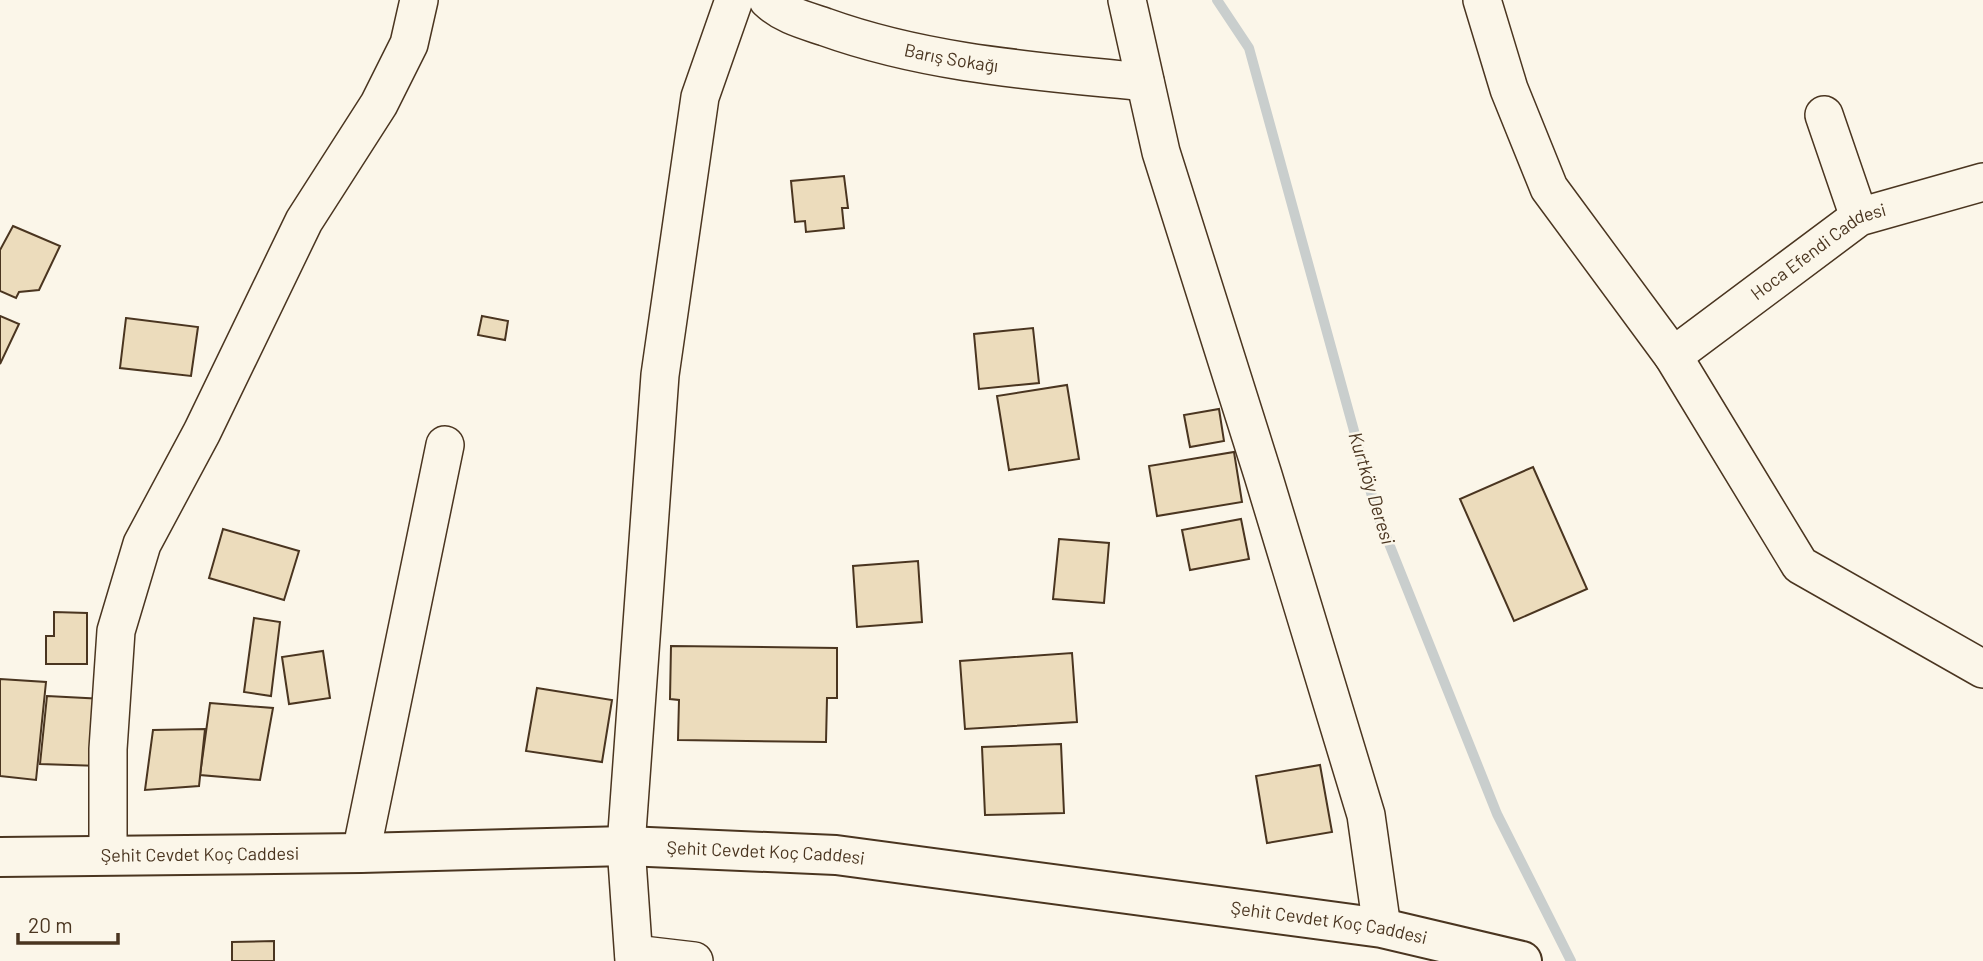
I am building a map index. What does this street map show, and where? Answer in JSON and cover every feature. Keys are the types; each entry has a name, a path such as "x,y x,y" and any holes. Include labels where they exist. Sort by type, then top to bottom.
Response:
{"main road":[{"name":"Şehit Cevdet Koç Caddesi","path":"0,857 108,853 361,853 626,846 836,855 1382,928 1522,961"}],"street":[{"path":"108,853 108,749 116,631 142,544 202,432 304,221 379,104 409,44 419,0"},
{"path":"694,961 634,958 626,846 660,375 700,97 734,0"},
{"name":"Barış Sokağı","path":"768,0 779,11 865,41 956,62 1145,82"},
{"path":"1127,0 1161,152 1264,475 1366,815 1382,928"},
{"path":"1482,0 1508,89 1549,188 1673,356 1800,565 1983,669"},
{"path":"1824,115 1859,216"},
{"name":"Hoca Efendi Caddesi","path":"1673,356 1859,216 1983,182"},
{"path":"361,853 445,444"}],"building":[{"path":"844,176 848,208 842,208 844,228 806,232 805,221 795,222 791,181"},
{"path":"13,226 60,246 39,290 19,292 16,298 0,291 0,250"},
{"path":"0,316 19,324 0,364"},
{"path":"482,316 508,321 505,340 478,335"},
{"path":"126,318 198,327 191,376 120,368"},
{"path":"1033,328 1039,383 979,389 974,334"},
{"path":"1067,385 1079,459 1009,470 997,396"},
{"path":"1219,409 1224,441 1190,447 1184,415"},
{"path":"1234,452 1242,502 1157,516 1149,466"},
{"path":"1533,467 1587,589 1514,621 1460,499"},
{"path":"1241,519 1249,559 1190,570 1182,530"},
{"path":"223,529 299,551 284,600 209,578"},
{"path":"1059,539 1109,543 1104,603 1053,599"},
{"path":"918,561 922,622 857,627 853,566"},
{"path":"54,612 87,613 87,664 46,664 46,636 54,636"},
{"path":"254,618 280,622 271,696 244,692"},
{"path":"671,646 837,648 837,698 827,698 826,742 678,740 679,700 670,699"},
{"path":"323,651 330,698 289,704 282,657"},
{"path":"1072,653 1077,722 965,729 960,661"},
{"path":"0,679 46,682 36,780 0,776"},
{"path":"537,688 612,700 602,762 526,751"},
{"path":"47,696 104,699 100,766 40,764"},
{"path":"210,703 273,708 260,780 200,775"},
{"path":"205,729 199,786 145,790 153,730"},
{"path":"1061,744 1064,813 985,815 982,747"},
{"path":"1320,765 1332,832 1267,843 1256,776"},
{"path":"274,941 274,961 232,961 232,942"}],"waterway":[{"name":"Kurtköy Deresi","path":"1217,0 1249,48 1376,511 1497,814 1571,961"}]}
